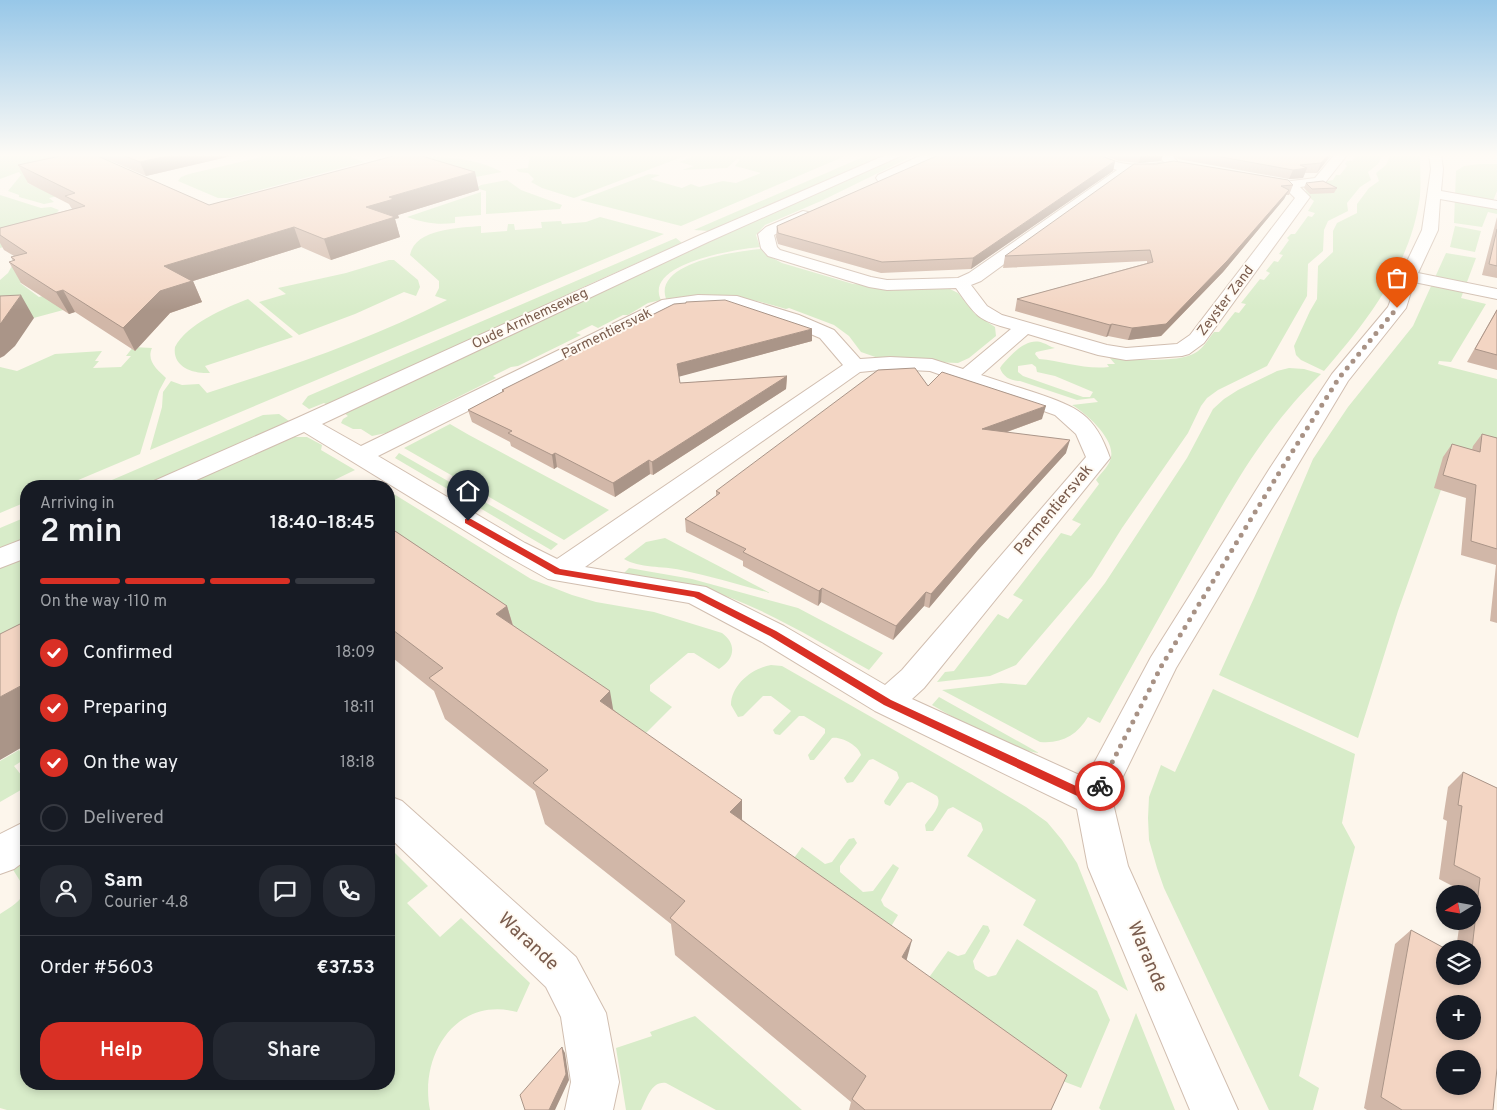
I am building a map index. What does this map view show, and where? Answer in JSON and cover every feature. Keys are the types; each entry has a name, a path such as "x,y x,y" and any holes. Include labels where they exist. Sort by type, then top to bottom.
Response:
{"street":[{"name":"Oude Arnhemseweg","path":"177,480 305,423 694,243 780,206"},
{"path":"816,209 766,234 769,248 774,252 869,282 887,285 961,282 975,277 1075,206"},
{"name":"Zeyster Zand","path":"1024,328 1105,351 1134,353 1182,350 1197,339 1296,206"},
{"path":"305,423 515,549 558,572 696,594 773,634 887,702 1094,799 1162,665 1339,378 1397,308 1408,276 1430,230 1432,206"},
{"path":"1408,276 1497,294"},
{"path":"961,282 981,310 995,319 1024,328"},
{"name":"Parmentiersvak","path":"360,456 668,304 698,300 731,300 792,319 827,334 855,366"},
{"path":"967,376 1024,328"},
{"name":"Parmentiersvak","path":"558,572 855,366 890,363 932,365 1063,410 1080,422 1093,442 1098,458 913,678 887,702"},
{"path":"0,559 20,550"},
{"name":"Warande","path":"1094,799 1108,867 1214,1110"},
{"name":"Warande","path":"395,819 561,972 584,1013 594,1082 589,1110"},
{"path":"0,856 20,843"}],"green space":[{"path":"0,206 51,207 59,210 35,238 0,248"},
{"path":"440,206 481,206 481,215 455,217 455,223 436,224 407,217"},
{"path":"486,206 562,206 560,209 486,214"},
{"path":"603,206 728,206 681,226"},
{"path":"750,206 768,206 709,231 694,230"},
{"path":"790,206 810,206 765,225 756,235 760,247 714,255 679,267 666,276 659,287 661,300 648,303 628,315 623,315 598,328 592,325 576,333 581,335 493,376 496,378 386,433 372,436 361,429 353,429 341,423 348,416 344,413 628,277"},
{"path":"1311,206 1347,206 1348,211 1328,221 1324,230 1323,251 1308,264 1307,296 1267,366 1218,390 1207,398 1188,433 1122,528 1092,576 1016,665 990,676 937,682 945,672 954,671 998,614 1008,619 1023,600 1013,595 1061,533 1071,536 1081,524 1072,520 1099,484 1096,480 1107,466 1111,457 1109,442 1098,427 1085,414 1072,405 1098,402 1094,398 1077,400 1011,379 1001,371 1002,365 1025,344 1031,342 1044,343 1055,348 1036,352 1035,354 1039,359 1100,368 1109,367 1107,364 1115,364 1109,357 1140,360 1166,359 1195,353 1214,332 1219,332 1235,312 1239,313 1246,304 1241,303 1260,279 1264,280 1270,273 1266,271 1274,261 1278,262 1283,255 1279,254 1289,240 1287,238 1291,234 1295,234 1308,216 1312,217 1315,213 1308,211","holes":["1032,364 1036,367 1037,372 1055,376 1093,392 1090,397 1083,397 1023,376 1018,372 1018,366"]},
{"path":"1357,206 1418,206 1407,245 1385,290 1356,332 1324,371 1301,360 1296,355 1294,346 1317,299 1318,266 1333,252 1333,231 1337,223 1357,213"},
{"path":"1455,206 1491,206 1497,208 1497,214 1488,212 1482,227 1454,223"},
{"path":"600,217 664,234 150,450 162,407 163,392 171,381 182,385 199,384 207,393 298,363 359,340 447,300 435,296 439,288 439,281 410,255 420,239 429,234 451,229 481,226 481,233 507,231 508,224 514,224 515,230 542,228 541,222 561,221 562,224 586,222"},
{"path":"1455,226 1481,231 1475,252 1450,247"},
{"path":"676,238 682,243 592,283 330,406 324,403 309,409 302,404 308,396"},
{"path":"761,249 765,254 782,263 853,284 950,289 958,293 975,314 995,327 996,336 969,358 958,363 884,360 861,352 849,336 834,325 789,308 786,309 727,296 697,295 666,299 665,286 672,276 684,267 717,256"},
{"path":"1446,253 1476,258 1461,298 1486,304 1451,362 1439,361 1438,364 1497,379 1497,458 1453,456 1398,611 1358,738 1219,675 1313,459 1348,407 1413,326"},
{"path":"394,260 418,280 420,287 416,296 404,292 355,314 299,335 259,302 286,294 278,288 346,273"},
{"path":"14,262 27,281 20,283 39,297 46,295 67,309 15,323 0,320 0,280 8,273"},
{"path":"248,299 293,337 205,366 210,373 197,372 180,364 175,354 175,347 188,331 207,318"},
{"path":"133,347 152,348 152,361 166,378 159,391 140,454 78,480 20,480 20,505 0,513 0,367 17,371 55,354 102,351 95,361 99,361 93,368 121,367 131,356 126,356"},
{"path":"1289,368 1304,369 1321,374 1282,416 1235,484 1100,723 1088,717 1079,729 1068,737 1062,740 1040,742 942,690 1001,683 1026,685 1105,583 1187,458 1213,409 1238,390 1277,371"},
{"path":"279,414 292,423 162,480 112,480 263,415"},
{"path":"450,424 609,510 564,540 404,448"},
{"path":"294,437 307,437 322,445 321,450 355,470 334,480 196,480"},
{"path":"399,453 558,544 551,550 395,458"},
{"path":"395,495 531,579 572,595 596,602 654,612 722,633 727,637 732,647 731,656 719,669 694,653 688,653 650,685 650,691 672,707 646,733 395,560"},
{"path":"20,520 20,542 0,550 0,528"},
{"path":"665,538 770,593 692,572 644,565 624,559 646,542"},
{"path":"20,558 20,648 0,658 0,566"},
{"path":"629,568 692,579 798,608 883,653 869,670 761,611 723,595 699,588 623,574"},
{"path":"771,665 782,666 971,774 1047,822 1077,863 1128,991 1023,925 1036,900 967,856 983,830 981,823 953,807 948,809 933,831 926,831 925,825 933,815 938,804 937,796 912,782 907,783 890,806 885,804 884,801 899,778 897,772 873,759 869,760 853,782 847,783 844,778 861,755 857,748 845,740 832,738 814,760 810,760 808,755 825,733 825,729 804,716 799,716 780,735 775,734 773,730 791,711 771,696 763,696 743,716 738,717 731,705 732,698 739,684 750,674"},
{"path":"1213,689 1355,754 1342,823 1355,847 1299,1076 1319,1088 1313,1110 1269,1110 1164,888 1149,840 1149,797 1161,765 1175,772"},
{"path":"939,697 1039,753 997,741 932,705"},
{"path":"19,750 20,752 20,762 14,766 20,774 20,790 0,802 0,761"},
{"path":"854,838 857,843 840,866 840,872 863,892 873,891 893,864 899,868 881,900 884,906 898,915 881,943 784,872 802,847 825,864 832,862 849,839"},
{"path":"395,853 428,886 407,903 440,937 461,918 530,983 517,1012 495,1009 476,1013 460,1021 446,1034 430,1069 428,1089 430,1110 7,1110 0,1108 0,914 20,898 20,1090 395,1090"},
{"path":"20,863 20,881 12,868"},
{"path":"983,925 988,926 990,931 973,961 975,969 988,977 996,975 1017,939 1097,991 1110,1020 1081,1088 1018,1064 910,1004 948,951 958,956 965,954"},
{"path":"1136,1013 1175,1110 1101,1110 1099,1108"},
{"path":"695,1016 802,1110 716,1110 666,1083 661,1083 653,1088 641,1110 626,1110 616,1048 652,1036 650,1032"}],"building":[{"path":"85,206 370,206 366,207 395,217 324,239 294,227 164,266 192,281 160,291 123,328 63,290 56,292 9,262 15,260 11,257 27,253 0,235 0,228"},
{"path":"823,206 1049,206 973,258 882,262 778,233 777,226"},
{"path":"1075,206 1275,206 1227,261 1166,324 1132,328 1110,325 1017,299 1153,262 1150,250 1005,256"},
{"path":"1497,229 1497,266 1489,264"},
{"path":"21,295 1,323 0,324 0,296"},
{"path":"725,300 812,329 677,364 680,383 787,376 652,462 649,460 613,483 555,453 552,455 508,433 512,431 468,410 504,391 502,390 674,304"},
{"path":"1497,310 1497,355 1475,349"},
{"path":"915,368 928,386 942,372 1046,406 982,429 1070,440 931,594 926,592 896,626 822,588 819,591 743,552 746,549 685,519 720,493 716,491 878,370"},
{"path":"1482,434 1497,438 1497,549 1471,541 1476,485 1443,475 1452,444 1480,452"},
{"path":"395,531 507,606 496,614 610,691 600,701 742,800 730,812 912,940 902,957 1067,1075 1051,1110 865,1110 852,1099 866,1076 670,918 685,901 533,783 548,770 429,678 443,668 395,632"},
{"path":"20,624 20,686 0,697 0,634"},
{"path":"1463,772 1497,788 1497,1068 1493,1110 1402,1110 1381,1097 1411,930 1436,944 1436,985 1481,985 1481,940 1473,940 1474,930 1481,930 1480,878 1454,865 1462,806 1458,805"},
{"path":"562,1047 566,1074 549,1110 525,1110 520,1095"}],"way so far":[{"path":"1100,786 1162,665 1282,468 1339,378 1397,308"}],"route":[{"path":"468,521 558,572 696,594 773,634 887,702 1094,799 1100,786"}]}
